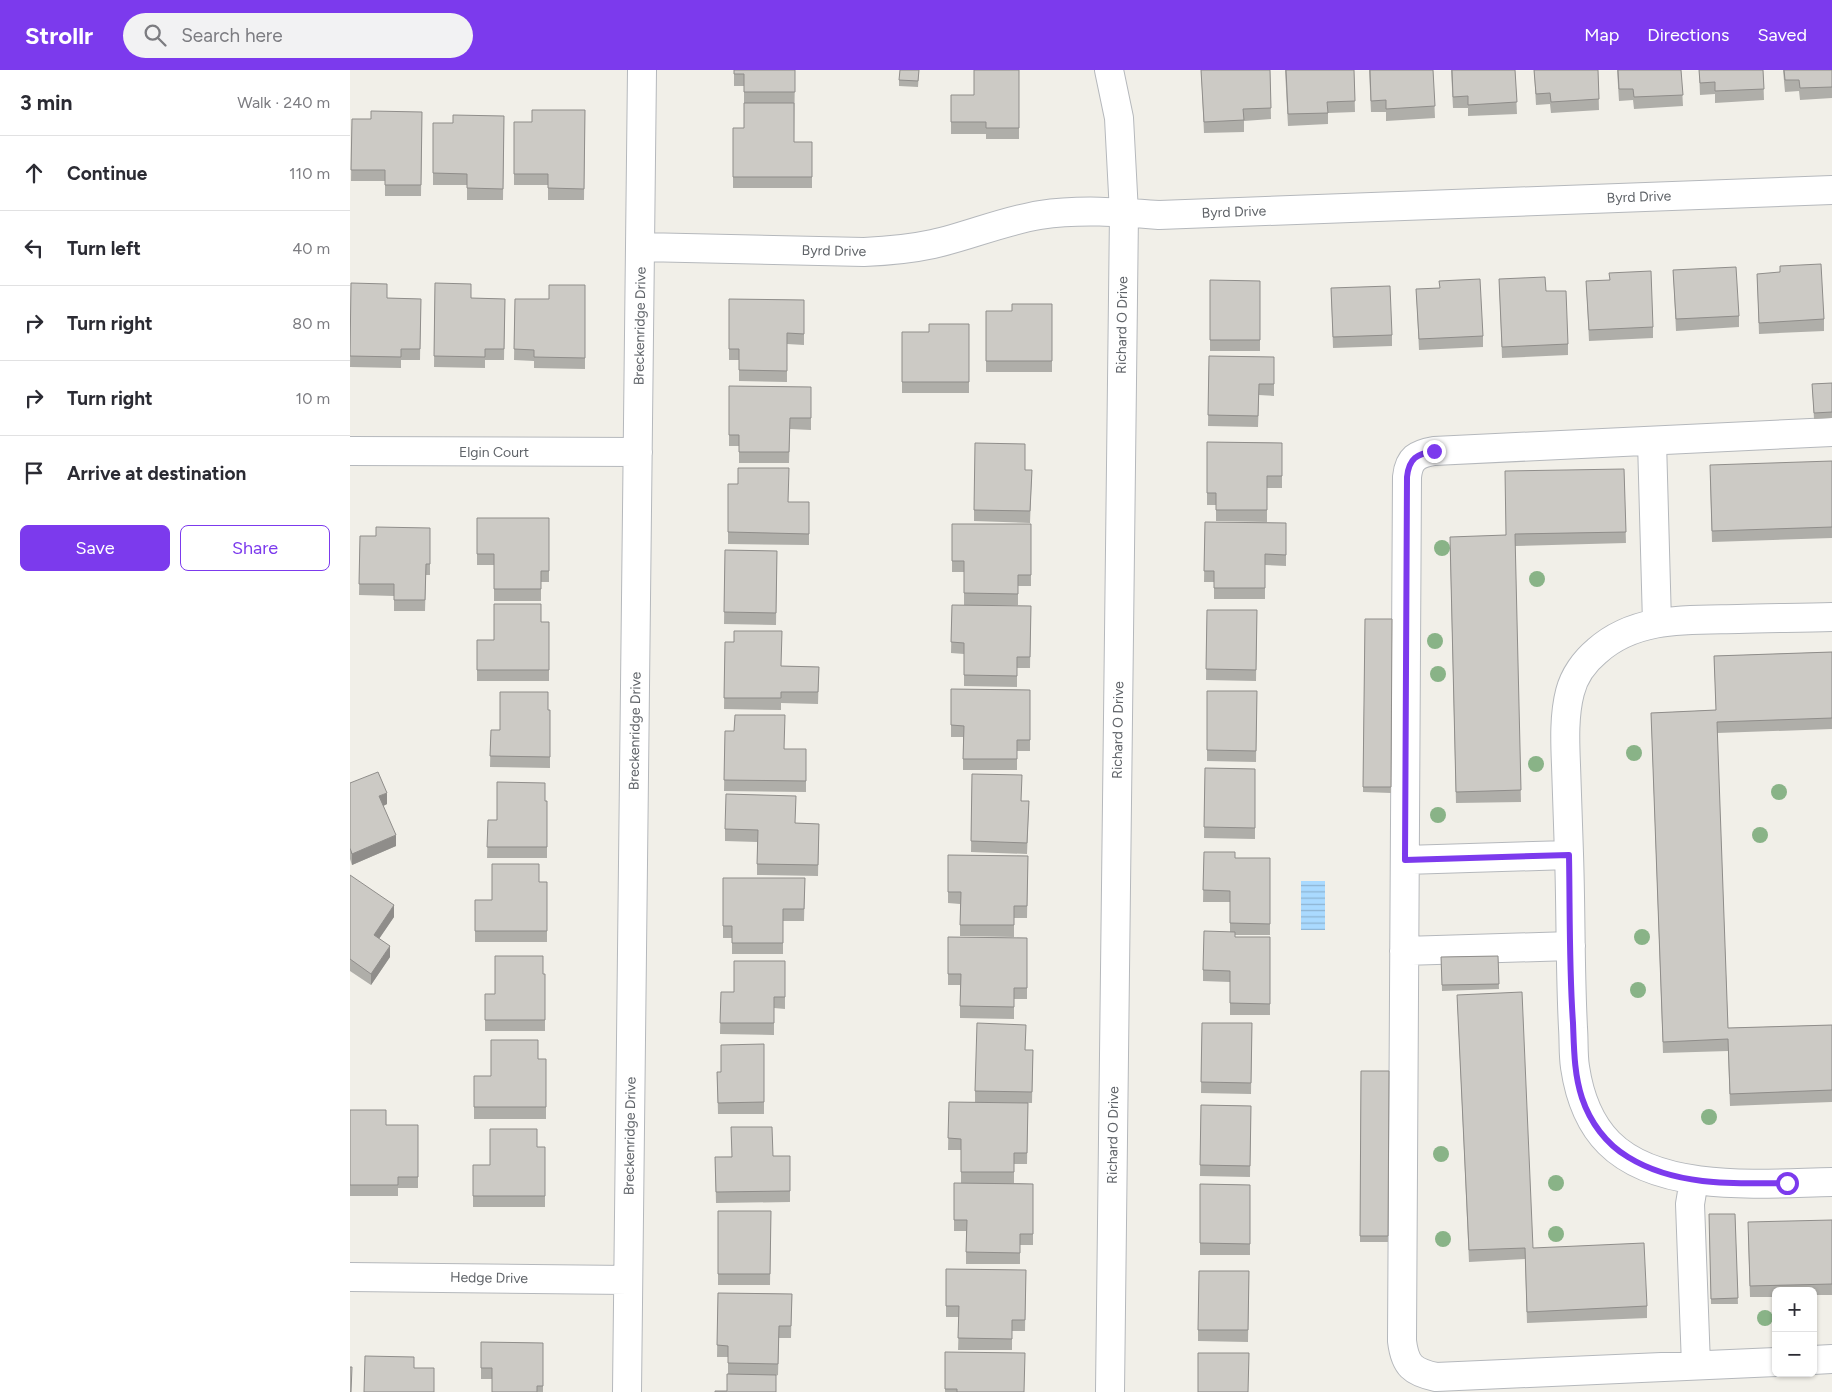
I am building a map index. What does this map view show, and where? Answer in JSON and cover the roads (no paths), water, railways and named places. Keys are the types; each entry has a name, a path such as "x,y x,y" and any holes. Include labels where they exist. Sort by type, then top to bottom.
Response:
{"street":[{"name":"Breckenridge Drive","path":"627,1392 642,70"},
{"name":"Richard O Drive","path":"1109,70 1119,118 1124,213 1110,1392"},
{"name":"Byrd Drive","path":"641,247 864,252 898,250 933,244 1040,215 1085,212 1179,214 1832,190"},
{"path":"1772,1362 1436,1377 1420,1373 1410,1365 1404,1354 1402,1341 1408,467 1414,458 1422,453 1434,451 1832,432"},
{"path":"1652,441 1657,623"},
{"name":"Elgin Court","path":"350,451 638,452"},
{"path":"1832,617 1685,620 1657,623 1619,635 1596,651 1580,670 1570,690 1566,717 1565,745 1575,1068 1582,1098 1593,1122 1609,1143 1628,1157 1669,1174 1694,1180 1734,1184 1832,1182"},
{"path":"1405,860 1569,855"},
{"path":"1404,951 1571,946"},
{"path":"1694,1180 1690,1204 1696,1365"},
{"name":"Hedge Drive","path":"350,1277 628,1280"},
{"path":"1817,1360 1832,1359"}],"water":[{"path":"1301,881 1325,881 1325,930 1301,930"}]}
